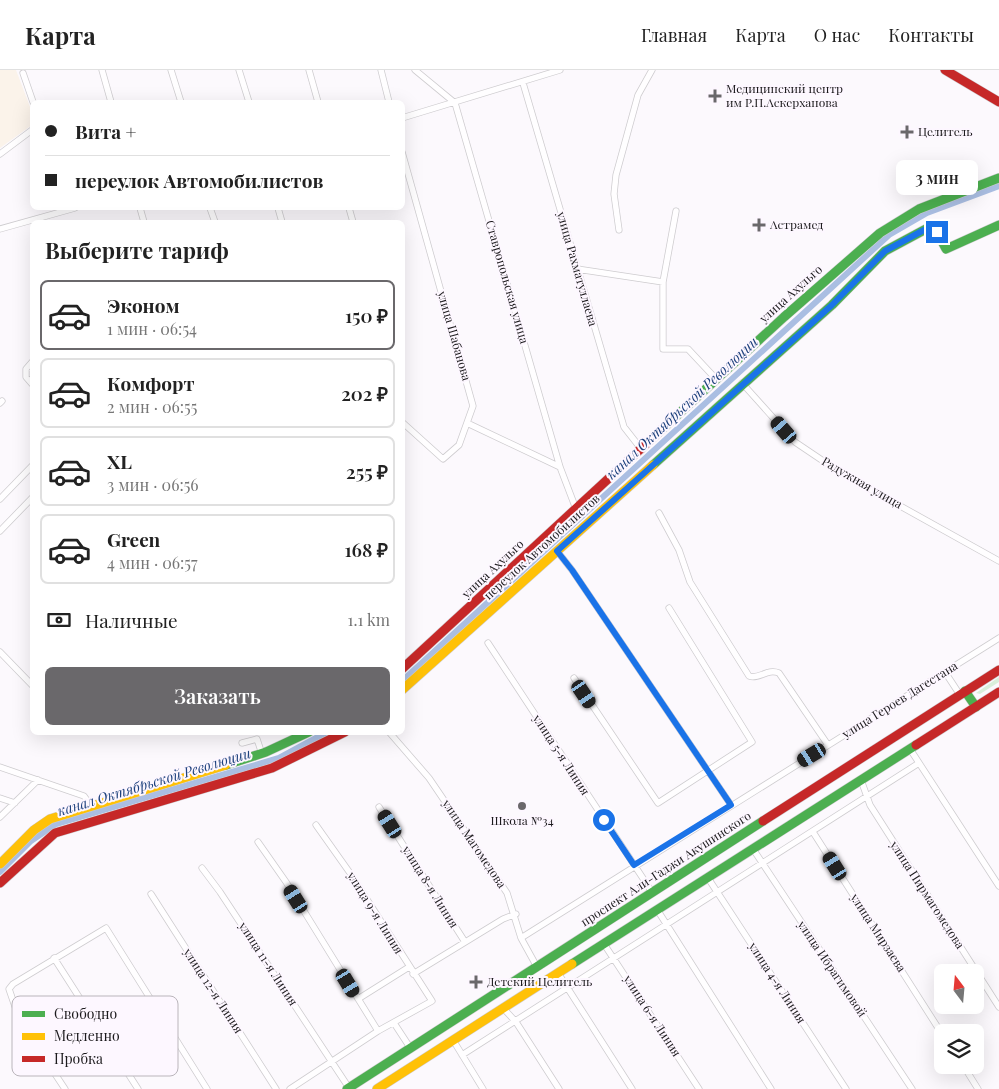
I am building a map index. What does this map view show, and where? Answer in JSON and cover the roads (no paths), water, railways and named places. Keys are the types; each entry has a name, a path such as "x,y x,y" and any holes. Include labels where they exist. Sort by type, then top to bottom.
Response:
{"main road":[{"path":"945,70 999,102"},
{"path":"957,70 999,95"},
{"name":"улица Ахульго","path":"405,666 642,450 823,281 880,233 919,210 999,178"},
{"name":"переулок Автомобилистов","path":"405,687 742,383 832,305 885,251 910,237 931,229 938,234 946,249 999,226"},
{"name":"проспект Али-Гаджи Акушинского","path":"348,1088 999,670"},
{"path":"377,1089 999,692"},
{"path":"962,693 976,707"},
{"path":"0,864 44,822 262,754 303,735"},
{"path":"0,883 55,833 272,768 339,735"},
{"path":"812,790 821,790 824,794 822,804"}],"street":[{"path":"102,70 110,100"},
{"path":"172,70 180,100"},
{"path":"239,70 247,100"},
{"path":"309,70 317,100"},
{"path":"381,70 388,100"},
{"path":"415,70 455,103"},
{"path":"405,117 524,83 548,72 560,70"},
{"path":"619,230 614,194 616,175 638,94 652,70"},
{"path":"23,73 32,100"},
{"name":"улица Рахматуллаева","path":"524,83 624,427 642,450"},
{"name":"Ставропольская улица","path":"455,103 560,467 576,509"},
{"path":"0,154 30,132"},
{"name":"улица Шабанова","path":"405,163 473,406 459,445 442,459 405,425"},
{"path":"31,220 66,210"},
{"path":"676,211 663,282 663,350 688,349 716,380"},
{"path":"48,215 49,220"},
{"path":"0,229 30,220"},
{"path":"577,269 663,282"},
{"path":"30,364 26,369 26,377 30,382"},
{"name":"Радужная улица","path":"742,383 795,442 841,473 999,560"},
{"path":"467,423 560,467"},
{"path":"0,499 30,468"},
{"path":"0,531 30,500"},
{"path":"659,513 678,550 690,582 749,676 755,678 770,672 779,673 828,745"},
{"path":"557,551 572,570 731,805"},
{"path":"574,678 658,804 752,742 669,608"},
{"name":"улица Героев Дагестана","path":"521,938 634,865 999,638"},
{"name":"улица 5-я Линия","path":"488,643 652,892"},
{"path":"0,652 30,683"},
{"path":"945,672 962,693"},
{"name":"улица Магомедова","path":"392,735 429,778 507,893 516,914 521,938 537,967"},
{"path":"242,743 257,739 262,754"},
{"path":"910,749 999,886"},
{"path":"462,1056 668,926 919,763"},
{"path":"0,766 84,796 91,806"},
{"path":"0,817 38,780"},
{"name":"улица Пирмагомедова","path":"861,780 867,790 867,798 999,1007"},
{"path":"0,798 14,803"},
{"name":"улица 8-я Линия","path":"379,807 465,942"},
{"name":"улица 9-я Линия","path":"316,825 350,873 408,967 432,1001 394,1023"},
{"name":"улица Мирзаева","path":"814,832 936,1024"},
{"path":"258,842 286,882 378,1031"},
{"name":"улица Ибрагимовой","path":"753,849 912,1089"},
{"name":"улица 11-я Линия","path":"202,868 220,892 348,1088"},
{"name":"улица 4-я Линия","path":"708,878 846,1089"},
{"name":"улица 12-я Линия","path":"151,894 276,1089"},
{"path":"658,911 771,1089"},
{"path":"413,974 516,914"},
{"path":"12,998 9,989 13,984 106,928 149,996"},
{"name":"улица 6-я Линия","path":"604,944 699,1089"},
{"path":"54,958 78,996"},
{"path":"358,1000 408,967"},
{"path":"558,972 632,1089"},
{"path":"504,1008 516,1022 559,1089"},
{"path":"290,1089 378,1031 394,1023 411,1049"},
{"path":"453,1040 483,1089"},
{"path":"178,1043 207,1089"},
{"path":"968,1074 978,1089"},
{"path":"56,1076 65,1089"},
{"path":"130,1076 138,1089"}],"waterway":[{"name":"канал Октябрьской Революции","path":"405,678 889,235 927,213 999,186"},
{"name":"канал Октябрьской Революции","path":"0,872 31,841 56,824 279,758 321,735"}],"place":[{"name":"Медицинский центр им Р.П.Аскерханова","path":"715,96"},
{"name":"Целитель","path":"907,132"},
{"name":"Астрамед","path":"759,225"},
{"name":"Школа №34","path":"522,806"},
{"name":"Детский Целитель","path":"476,982"}]}
